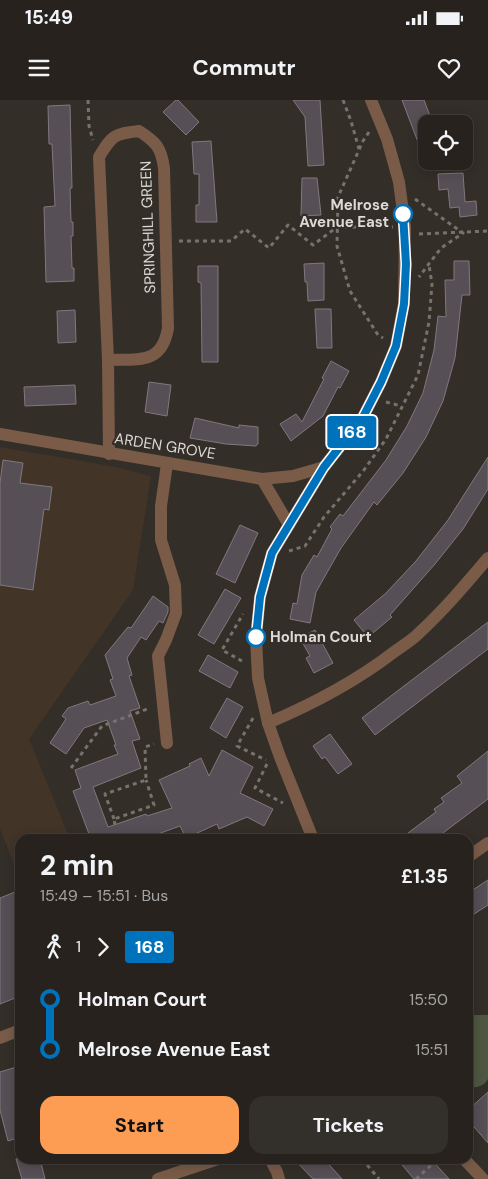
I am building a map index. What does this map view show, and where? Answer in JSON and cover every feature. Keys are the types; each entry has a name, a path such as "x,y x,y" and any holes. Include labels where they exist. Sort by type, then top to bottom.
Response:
{"street":[{"path":"311,834 268,723 258,678 256,637 260,597 272,553 324,467 363,417 381,382 396,346 404,304 405,231 400,189 387,139 371,100"},
{"name":"SPRINGHILL GREEN","path":"99,157 110,139 123,133 139,130 153,139 162,152 164,168 168,328 166,343 155,355 137,359 108,360"},
{"path":"99,157 108,360 109,454"},
{"name":"ARDEN GROVE","path":"0,434 262,479 293,476 324,467"},
{"path":"167,464 161,506 162,540 175,585 176,613 158,656 167,743"},
{"path":"262,479 289,525"},
{"path":"268,723 310,705 336,691 373,668 418,635 463,589 488,558"},
{"path":"473,854 488,844"},
{"path":"0,1038 15,1032"},
{"path":"158,1179 203,1164"},
{"path":"273,1164 279,1179"},
{"path":"469,1164 483,1179"}],"path":[{"path":"88,100 89,126 99,157"},
{"path":"343,100 352,122 359,150"},
{"path":"378,119 363,141 338,197 337,246 350,291 378,335 396,346"},
{"path":"400,189 463,233"},
{"path":"166,241 231,241 245,229 269,248 288,225 313,245 337,226 463,233 488,231"},
{"path":"404,292 429,265 441,248 463,233"},
{"path":"272,553 285,553 305,546 324,517 364,470 386,439 418,375 432,293 429,265"},
{"path":"263,700 238,746 268,761 255,788 303,813"},
{"path":"71,768 102,726 163,703"},
{"path":"114,819 154,805 146,780 146,748 150,745 167,743"},
{"path":"115,825 105,794 146,780"},
{"path":"366,1164 379,1179"},
{"path":"416,1179 432,1164"}],"shaded area":[{"path":"0,447 116,467 151,476 133,590 29,739 68,834 15,834 15,866 0,829"}],"green space":[{"path":"473,1015 488,1015 488,1079 482,1085 474,1087"}],"building":[{"path":"176,100 199,122 186,135 163,112"},
{"path":"293,100 320,100 324,165 308,166 305,117"},
{"path":"402,100 424,100 430,115 418,115 418,142"},
{"path":"70,105 72,188 70,188 71,222 73,222 73,236 71,236 74,281 46,282 44,207 55,206 52,144 49,144 48,106"},
{"path":"211,141 217,222 196,222 196,205 199,205 199,174 194,174 192,142"},
{"path":"463,173 465,202 476,201 477,215 460,217 459,207 450,208 448,189 439,190 438,174"},
{"path":"302,178 317,178 321,215 301,216"},
{"path":"454,261 469,261 470,295 462,295 455,358 443,401 426,437 403,473 377,505 374,502 341,548 316,592 310,623 290,619 293,603 297,604 302,575 314,555 317,557 332,529 330,527 340,514 343,516 386,460 407,426 423,393 434,350 438,316 446,317 445,280 454,280"},
{"path":"324,263 324,300 308,301 304,264"},
{"path":"198,266 218,266 218,362 202,362 201,283 198,282"},
{"path":"315,309 331,309 332,348 317,348"},
{"path":"75,310 76,342 58,343 57,311"},
{"path":"331,361 349,371 340,388 338,387 323,416 291,441 280,424 296,414 302,422"},
{"path":"149,382 171,385 167,416 145,412"},
{"path":"75,385 76,404 25,406 24,387"},
{"path":"195,418 239,428 239,425 258,427 258,444 256,446 226,444 190,438"},
{"path":"488,457 488,489 463,529 390,615 392,617 368,637 354,620 386,593 416,561 448,520"},
{"path":"3,460 23,463 20,483 52,487 49,510 44,509 33,590 0,585 0,483"},
{"path":"240,525 258,533 235,583 216,574"},
{"path":"225,589 241,598 214,644 198,635"},
{"path":"153,596 168,607 163,623 159,621 146,640 141,637 127,658 132,675 129,676 140,708 130,711 140,739 132,741 141,768 93,787 108,827 146,814 147,816 172,808 159,780 190,766 189,764 201,758 209,776 222,750 253,767 240,793 273,809 264,826 247,817 219,829 217,824 195,834 184,834 180,826 158,834 89,834 73,791 81,788 75,770 118,754 107,720 84,728 66,754 50,743 66,719 62,716 68,708 88,701 90,705 116,696 110,680 113,679 105,655 128,627 131,628"},
{"path":"488,622 488,649 375,735 362,718"},
{"path":"315,630 333,663 314,673 306,658 310,656 300,638"},
{"path":"208,655 238,672 230,688 199,671"},
{"path":"227,698 243,707 226,738 210,728"},
{"path":"330,734 352,764 338,774 325,757 322,759 313,746"},
{"path":"488,751 488,799 442,834 407,834 436,812 434,809 444,802 441,798 462,783 457,776"},
{"path":"488,880 488,905 473,915 473,890"},
{"path":"15,892 15,998 0,1004 0,898"},
{"path":"15,1068 15,1139 8,1141 0,1110 0,1072"},
{"path":"488,1092 488,1143 473,1126 473,1106"},
{"path":"18,1164 41,1164 45,1179 22,1179"},
{"path":"299,1164 328,1164 342,1179 313,1179"},
{"path":"401,1164 436,1164 449,1179 414,1179"}],"bus line":[{"name":"168","path":"256,637 260,597 272,553 324,467 363,417 381,382 396,346 404,304 406,264 403,214"}],"place":[{"name":"Melrose Avenue East","path":"403,214"},
{"name":"Holman Court","path":"256,637"}]}
